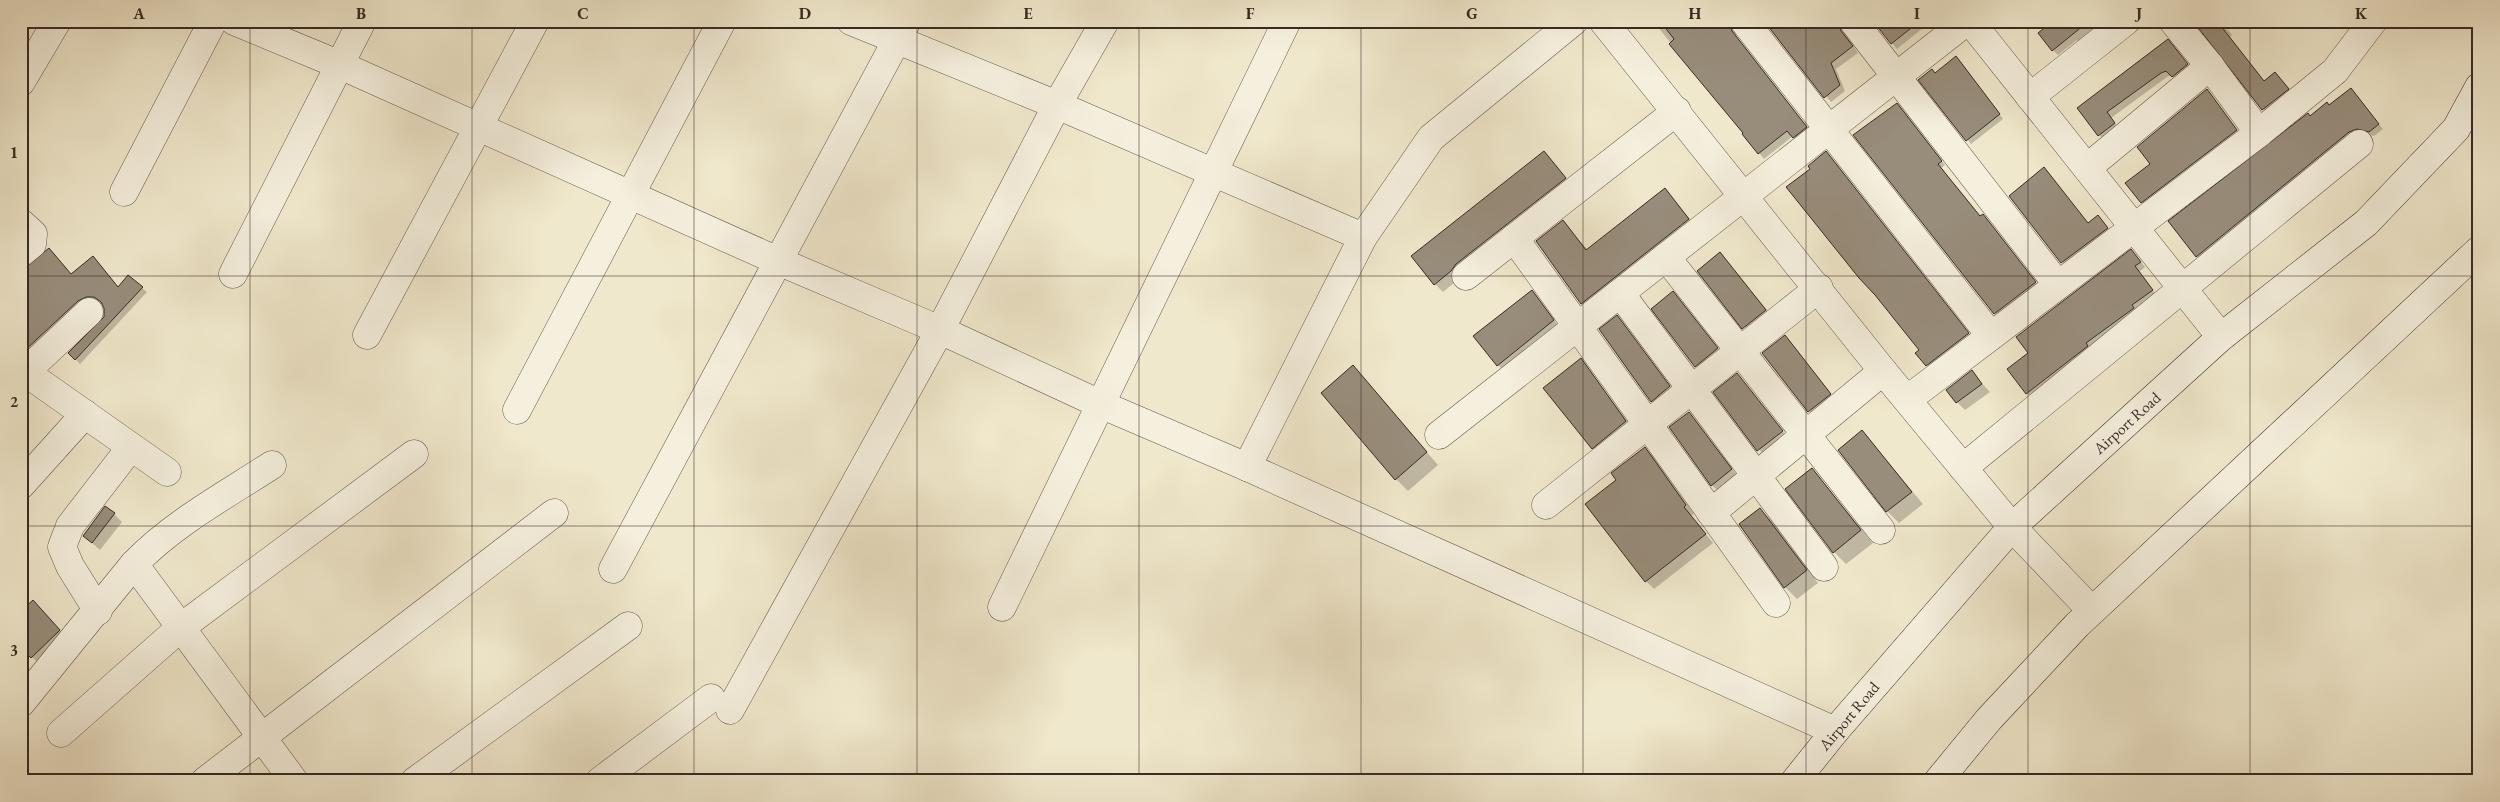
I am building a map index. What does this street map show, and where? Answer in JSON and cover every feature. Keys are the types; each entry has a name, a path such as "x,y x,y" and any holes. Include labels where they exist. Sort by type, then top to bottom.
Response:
{"street":[{"path":"21,82 57,21"},
{"path":"124,192 213,21"},
{"path":"234,21 340,65 778,261 940,330 1100,404 1247,467 1835,731"},
{"path":"233,274 362,21"},
{"path":"367,335 535,21"},
{"path":"517,410 722,21"},
{"path":"851,21 902,32 1057,105 1363,237"},
{"path":"600,781 720,704 940,330 1057,105 1105,21"},
{"path":"1002,607 1287,21"},
{"path":"1247,467 1363,237 1431,138 1574,21"},
{"path":"1604,21 1819,288 1883,371 1963,468 2012,527 2092,612"},
{"path":"1744,21 1991,336"},
{"path":"1853,21 2058,285"},
{"path":"1439,435 1969,21 2221,337"},
{"path":"2030,98 2126,21"},
{"path":"2173,21 2210,66 2259,133"},
{"path":"1908,399 2259,133 2335,71 2373,21"},
{"path":"613,569 902,32"},
{"path":"2086,168 2210,66"},
{"name":"Airport Road","path":"1795,781 1835,731 2012,527 2221,337 2366,223 2456,129 2479,87"},
{"path":"1466,276 1677,111"},
{"path":"1963,468 2359,144"},
{"path":"21,223 34,234 32,244 21,253"},
{"path":"1514,238 1776,603"},
{"path":"1938,781 1989,719 2092,612 2479,250"},
{"path":"1666,257 1881,530"},
{"path":"1546,505 1819,288"},
{"path":"1620,294 1824,567"},
{"path":"89,312 23,374 85,414 167,472"},
{"path":"1711,513 1883,371"},
{"path":"21,485 85,414"},
{"path":"98,611 70,566 62,547 70,526 131,447"},
{"path":"61,733 180,628 414,454"},
{"path":"21,703 98,611 134,564 169,532 272,465"},
{"path":"205,781 554,513"},
{"path":"134,564 294,781"},
{"path":"415,781 628,626"}],"building":[{"path":"1660,21 1729,21 1732,31 1807,127 1793,138 1787,131 1758,154 1743,133 1669,44 1674,39"},
{"path":"1764,21 1838,21 1841,31 1853,46 1831,63 1840,85 1824,98"},
{"path":"1873,21 1920,21 1891,44"},
{"path":"2053,21 2089,21 2052,51 2038,33"},
{"path":"2193,21 2217,21 2264,81 2275,72 2289,89 2262,110"},
{"path":"2168,39 2188,64 2172,77 2166,71 2161,73 2107,112 2115,123 2098,136 2077,108"},
{"path":"1956,56 2000,114 1966,141 1918,80 1932,69 1935,73"},
{"path":"2351,88 2379,124 2369,132 2357,129 2349,132 2196,257 2168,221 2308,113 2310,116 2327,102 2329,105"},
{"path":"2207,89 2237,130 2141,203 2125,183 2150,164 2137,147"},
{"path":"1897,103 1942,161 1938,164 1980,216 1983,214 2036,282 1994,314 1853,135"},
{"path":"1544,151 1566,178 1456,264 1451,271 1434,285 1411,256"},
{"path":"1826,151 1969,333 1926,366 1915,353 1919,350 1786,187 1810,169 1808,166"},
{"path":"2044,167 2088,223 2098,215 2108,228 2061,263 2009,196"},
{"path":"1665,188 1689,219 1581,304 1536,241 1563,220 1586,250"},
{"path":"49,248 71,274 93,256 118,287 128,275 143,287 75,360 68,353 104,317 104,308 101,302 94,297 86,297 78,301 23,352 21,350 21,271"},
{"path":"2131,249 2141,262 2135,266 2153,290 2132,305 2134,308 2086,343 2088,346 2026,394 2007,369 2028,353 2016,337"},
{"path":"1720,252 1766,310 1742,329 1697,271"},
{"path":"1532,290 1554,320 1497,366 1473,336"},
{"path":"1673,291 1718,348 1695,367 1651,309"},
{"path":"1617,315 1670,386 1651,402 1599,329"},
{"path":"1785,335 1831,394 1808,412 1762,353"},
{"path":"1581,358 1626,421 1592,449 1543,388"},
{"path":"1353,365 1427,452 1395,480 1321,393"},
{"path":"1972,370 1982,384 1956,403 1946,390"},
{"path":"1737,373 1783,431 1757,451 1713,392"},
{"path":"1689,412 1732,469 1711,486 1669,427"},
{"path":"1862,430 1912,492 1886,512 1838,450"},
{"path":"1645,447 1686,505 1684,507 1706,534 1645,582 1585,504 1616,480 1611,473"},
{"path":"1812,468 1861,530 1833,553 1785,489"},
{"path":"105,506 115,513 92,543 83,536"},
{"path":"1760,508 1807,570 1784,588 1739,524"},
{"path":"33,600 60,630 31,658 21,648 21,611"}]}
